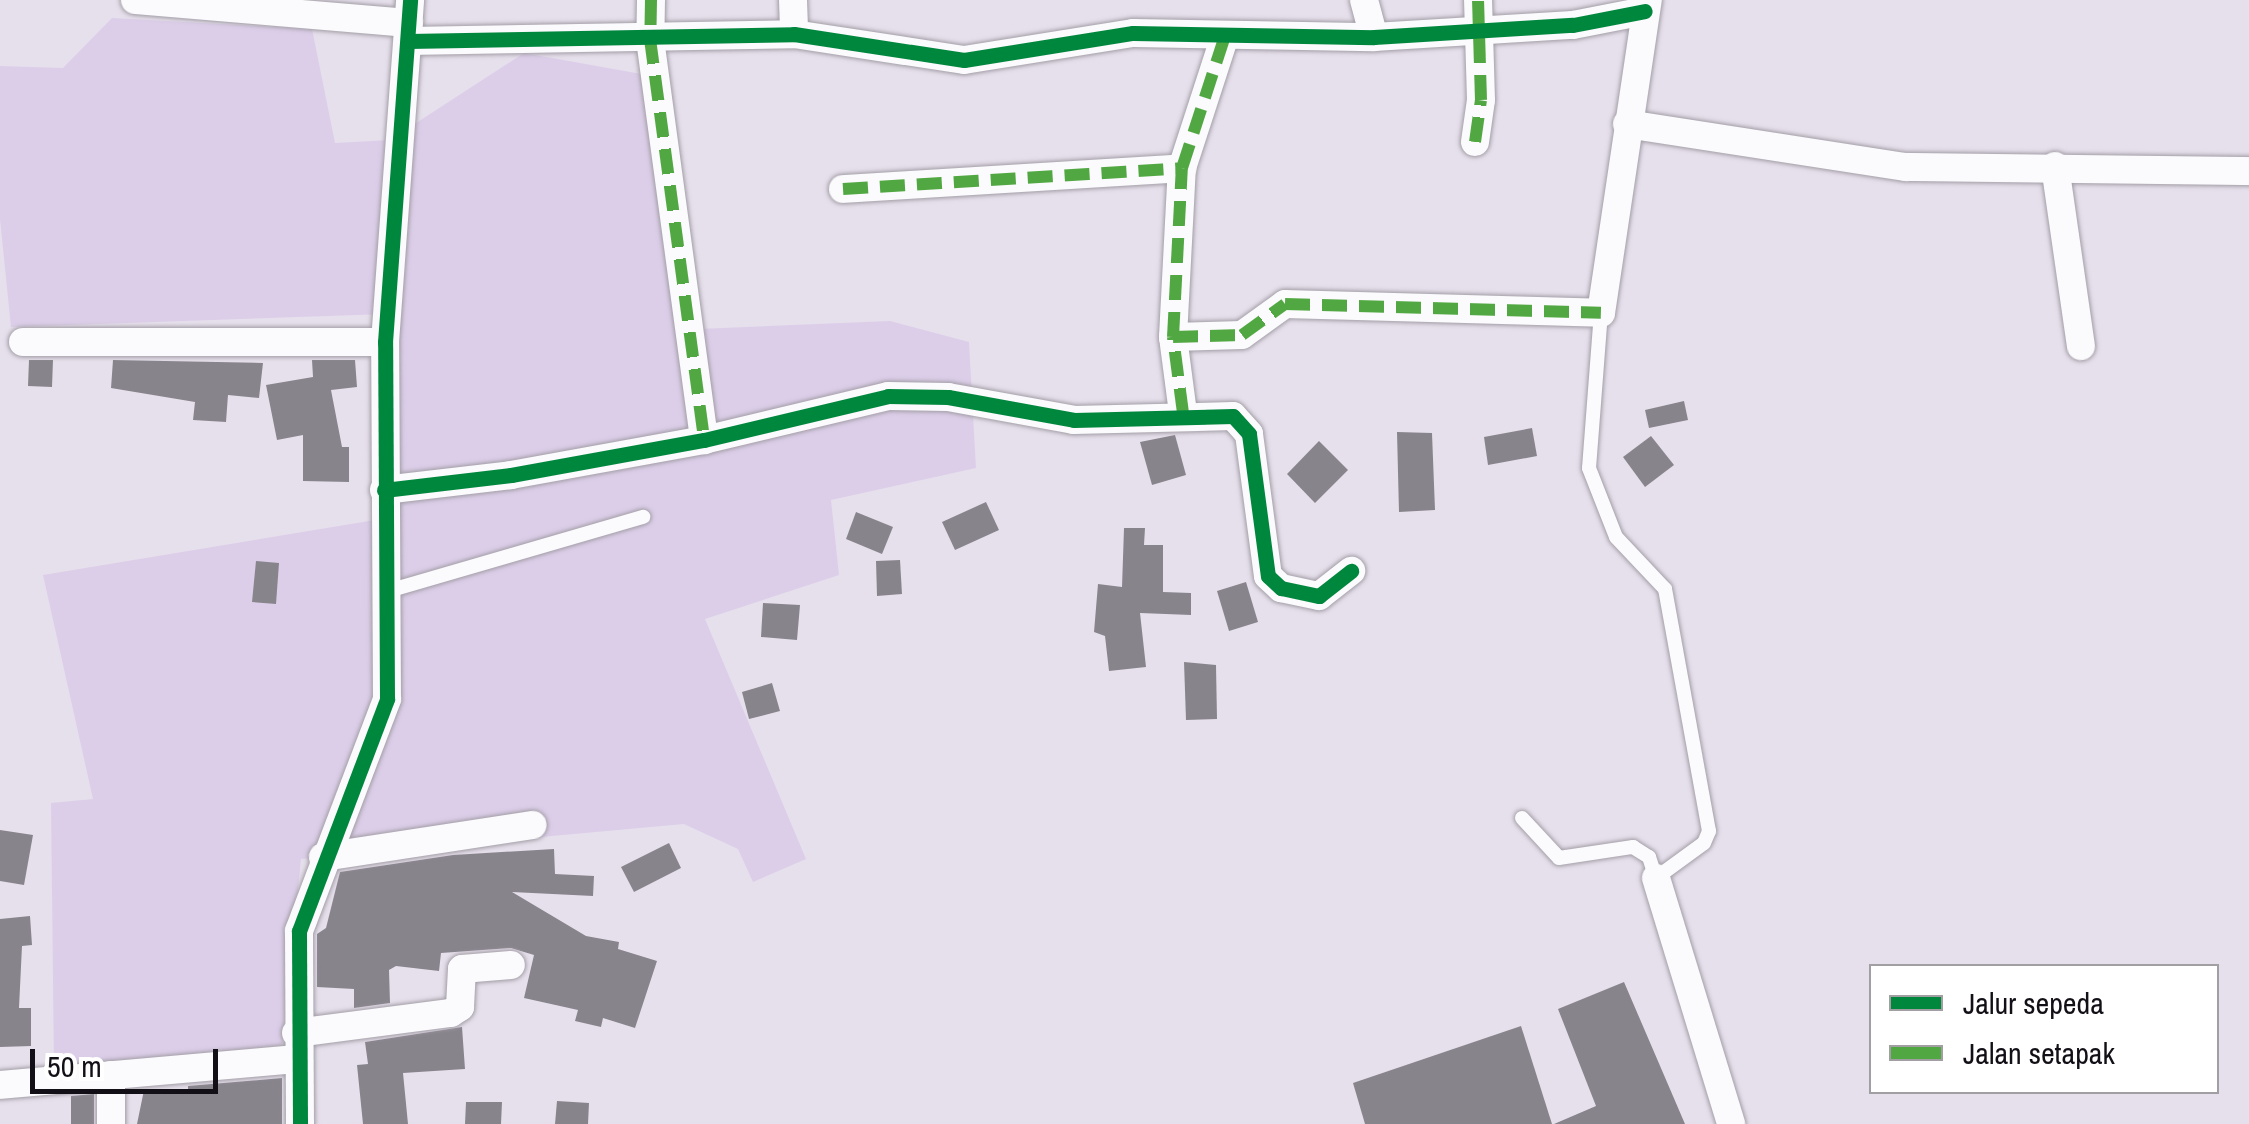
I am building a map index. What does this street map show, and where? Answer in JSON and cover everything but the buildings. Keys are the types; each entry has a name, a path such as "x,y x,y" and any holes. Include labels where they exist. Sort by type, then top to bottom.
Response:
{"street":[{"path":"135,0 650,39 794,34 964,60 1080,38 1374,37 1610,21 1647,5"},
{"path":"651,0 650,39 704,440"},
{"path":"793,0 794,34"},
{"path":"1364,0 1374,37"},
{"path":"1475,142 1481,30 1478,0"},
{"path":"1174,337 1242,335 1285,304 1601,313 1647,5"},
{"path":"300,1124 296,951 324,857 386,699 385,342 409,21"},
{"path":"1183,413 1174,337 1182,168 1225,36"},
{"path":"1627,124 1906,167 2249,171"},
{"path":"2054,166 2082,346"},
{"path":"843,189 1182,168"},
{"path":"23,342 385,342"},
{"path":"384,490 511,475 704,440 918,393 1074,420 1183,413 1233,416 1249,434 1261,558 1281,588 1319,596 1351,571"},
{"path":"324,857 532,825"},
{"path":"1656,878 1731,1124"},
{"path":"0,1085 111,1075 296,1046 452,1013 460,1007 462,969 511,965"},
{"path":"111,1075 111,1124"}],"lane":[{"path":"1522,818 1559,858 1633,847 1649,857 1656,878 1704,843 1712,815 1665,590 1616,537 1588,468 1601,313"},
{"path":"388,591 643,517"}],"shaded area":[{"path":"112,18 312,29 335,143 390,140 524,53 647,75 699,329 890,321 969,342 976,468 831,500 839,575 705,619 806,859 753,882 738,849 684,824 301,859 282,1046 54,1068 51,803 93,799 43,575 375,520 386,314 11,327 0,219 0,66 63,68"}],"marked path":[{"path":"651,0 650,39 704,440"},
{"path":"1475,142 1481,100 1478,0"},
{"path":"1183,413 1173,337 1182,168 1225,36"},
{"path":"843,189 1182,168"},
{"path":"1173,337 1242,335 1285,304 1601,313"}],"cycle path":[{"path":"300,1124 299,931 387,699 385,342 410,0"},
{"path":"408,41 794,34 964,60 1133,33 1374,37 1573,25 1645,11"},
{"path":"384,490 511,475 704,440 888,396 948,397 1074,420 1233,416 1249,434 1268,576 1281,588 1319,596 1351,571"}]}
